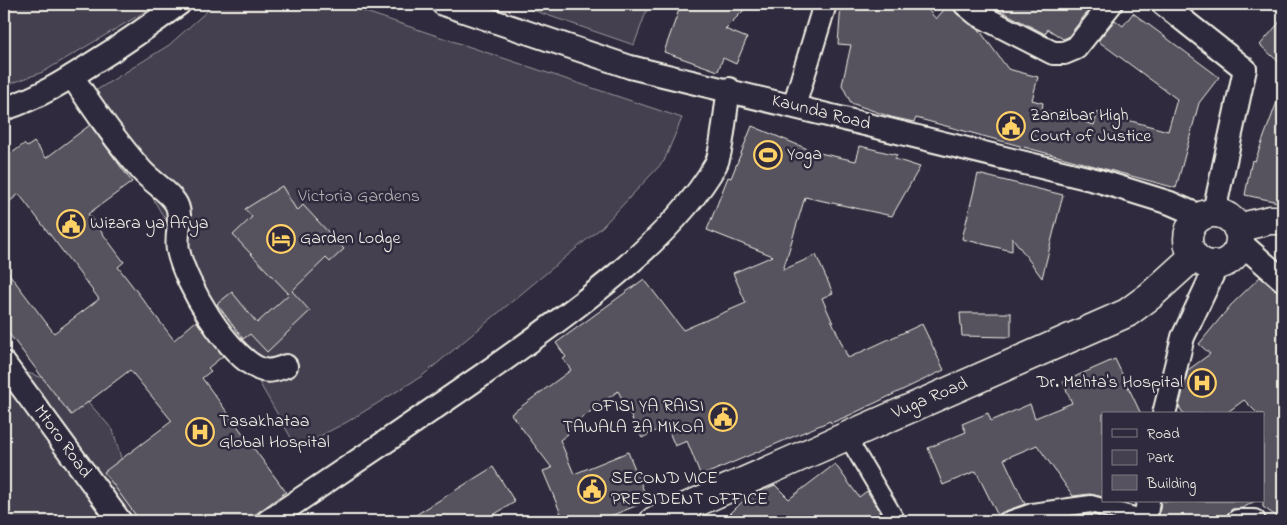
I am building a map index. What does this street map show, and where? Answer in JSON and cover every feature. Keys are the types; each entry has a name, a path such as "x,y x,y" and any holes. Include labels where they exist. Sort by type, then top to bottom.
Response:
{"main road":[{"path":"1207,214 1228,216 1234,221 1239,236 1232,258 1206,260 1188,243 1188,236 1194,222 1207,214"},
{"path":"1239,236 1270,220 1283,220"},
{"name":"Vuga Road","path":"654,521 1127,313 1206,260"}],"street":[{"path":"4,109 32,100 72,76 148,28 179,4"},
{"name":"Kaunda Road","path":"443,4 630,66 1099,181 1207,214"},
{"path":"794,106 825,4"},
{"path":"965,4 976,14 1053,53 1064,53 1076,48 1111,4"},
{"path":"1163,4 1245,69 1207,214"},
{"path":"72,76 104,126 144,173 175,202 179,212 177,238 182,264 214,326 238,352 260,369 276,370 286,366"},
{"path":"268,521 366,456 547,330 632,260 684,210 717,162 729,90"},
{"path":"1239,236 1283,280"},
{"path":"1164,412 1183,337 1206,260"},
{"name":"Mtoro Road","path":"4,363 120,521"},
{"path":"846,435 897,521"},
{"path":"1006,521 1032,512 1090,504 1148,516"},
{"path":"1238,521 1254,521"}],"green space":[{"path":"4,4 158,4 43,72 4,86"},
{"name":"Victoria Gardens","path":"215,4 342,4 682,118 664,161 602,227 422,376 347,422 297,448 92,93 169,45"},
{"path":"515,4 649,4 634,45"},
{"path":"4,365 43,378 88,402 113,430 139,521 4,521"}],"building":[{"path":"681,4 750,4 725,29 747,38 736,64 723,58 718,71 664,52"},
{"path":"841,4 923,4 936,19 949,4 952,4 957,14 980,31 1008,69 1038,77 1032,100 1043,103 1042,110 1094,125 1098,112 1168,131 1177,99 1098,41 1115,20 1123,26 1133,13 1219,77 1199,103 1176,188 916,118 914,122 891,117 851,103 842,85 851,45 838,44"},
{"path":"988,4 1089,4 1092,6 1068,37 1063,39 1048,29 1045,34"},
{"path":"1283,18 1283,66 1260,45"},
{"path":"1281,91 1283,91 1283,203 1245,195 1252,160 1255,161"},
{"path":"90,125 132,182 88,214 124,262 118,267 174,340 196,321 223,356 208,368 211,371 202,378 286,492 246,521 140,521 104,472 172,421 130,370 71,415 4,327 4,267 54,333 99,299 19,194 4,206 4,159 24,144 27,147 34,142 46,158"},
{"path":"752,126 815,152 856,161 860,146 897,155 895,159 920,167 892,216 805,197 783,270 816,255 833,293 822,298 848,358 922,324 944,370 850,415 831,423 830,421 701,476 687,441 675,446 666,425 642,438 618,391 566,430 568,434 560,440 574,474 628,452 648,501 598,521 564,521 543,471 552,468 511,414 571,370 563,359 566,357 556,343 644,279 683,330 746,303 733,273 773,256 707,230 728,177 731,178"},
{"path":"978,174 1063,195 1042,278 1012,237 1012,251 962,239"},
{"path":"282,186 297,211 303,205 344,249 330,262 326,258 292,291 310,311 267,352 250,334 243,339 217,304 232,292 257,323 289,294 233,235 252,217 245,209"},
{"path":"1260,277 1275,290 1283,293 1283,521 1263,507 1264,412 1256,412 1244,400 1228,412 1183,412 1179,407 1188,370 1210,354 1199,344 1231,305"},
{"path":"960,313 1011,313 1011,337 962,336"},
{"path":"1115,359 1140,412 1102,412 1102,497 1090,494 1073,496 1037,445 1004,459 1025,504 1003,512 998,516 976,471 943,485 928,448 966,432 962,424 988,413 991,421 1030,404 1035,418 1072,403 1063,382"},
{"path":"835,464 859,497 867,491 886,521 723,521 747,497 775,485 789,499"},
{"path":"493,467 515,502 483,521 406,521"},
{"path":"1161,502 1253,502 1243,508 1232,509 1220,521 1178,521 1159,517"},
{"path":"1090,514 1116,521 1082,521 1084,515"}],"place":[{"name":"Zanzibar High Court of Justice","path":"1011,126"},
{"name":"Yoga","path":"768,155"},
{"name":"Wizara ya Afya","path":"71,224"},
{"name":"Garden Lodge","path":"281,239"},
{"name":"Dr. Mehta's Hospital","path":"1202,383"},
{"name":"OFISI YA RAISI TAWALA ZA MIKOA","path":"723,417"},
{"name":"Tasakhataa Global Hospital","path":"200,432"},
{"name":"SECOND VICE PRESIDENT OFFICE","path":"592,489"}]}
